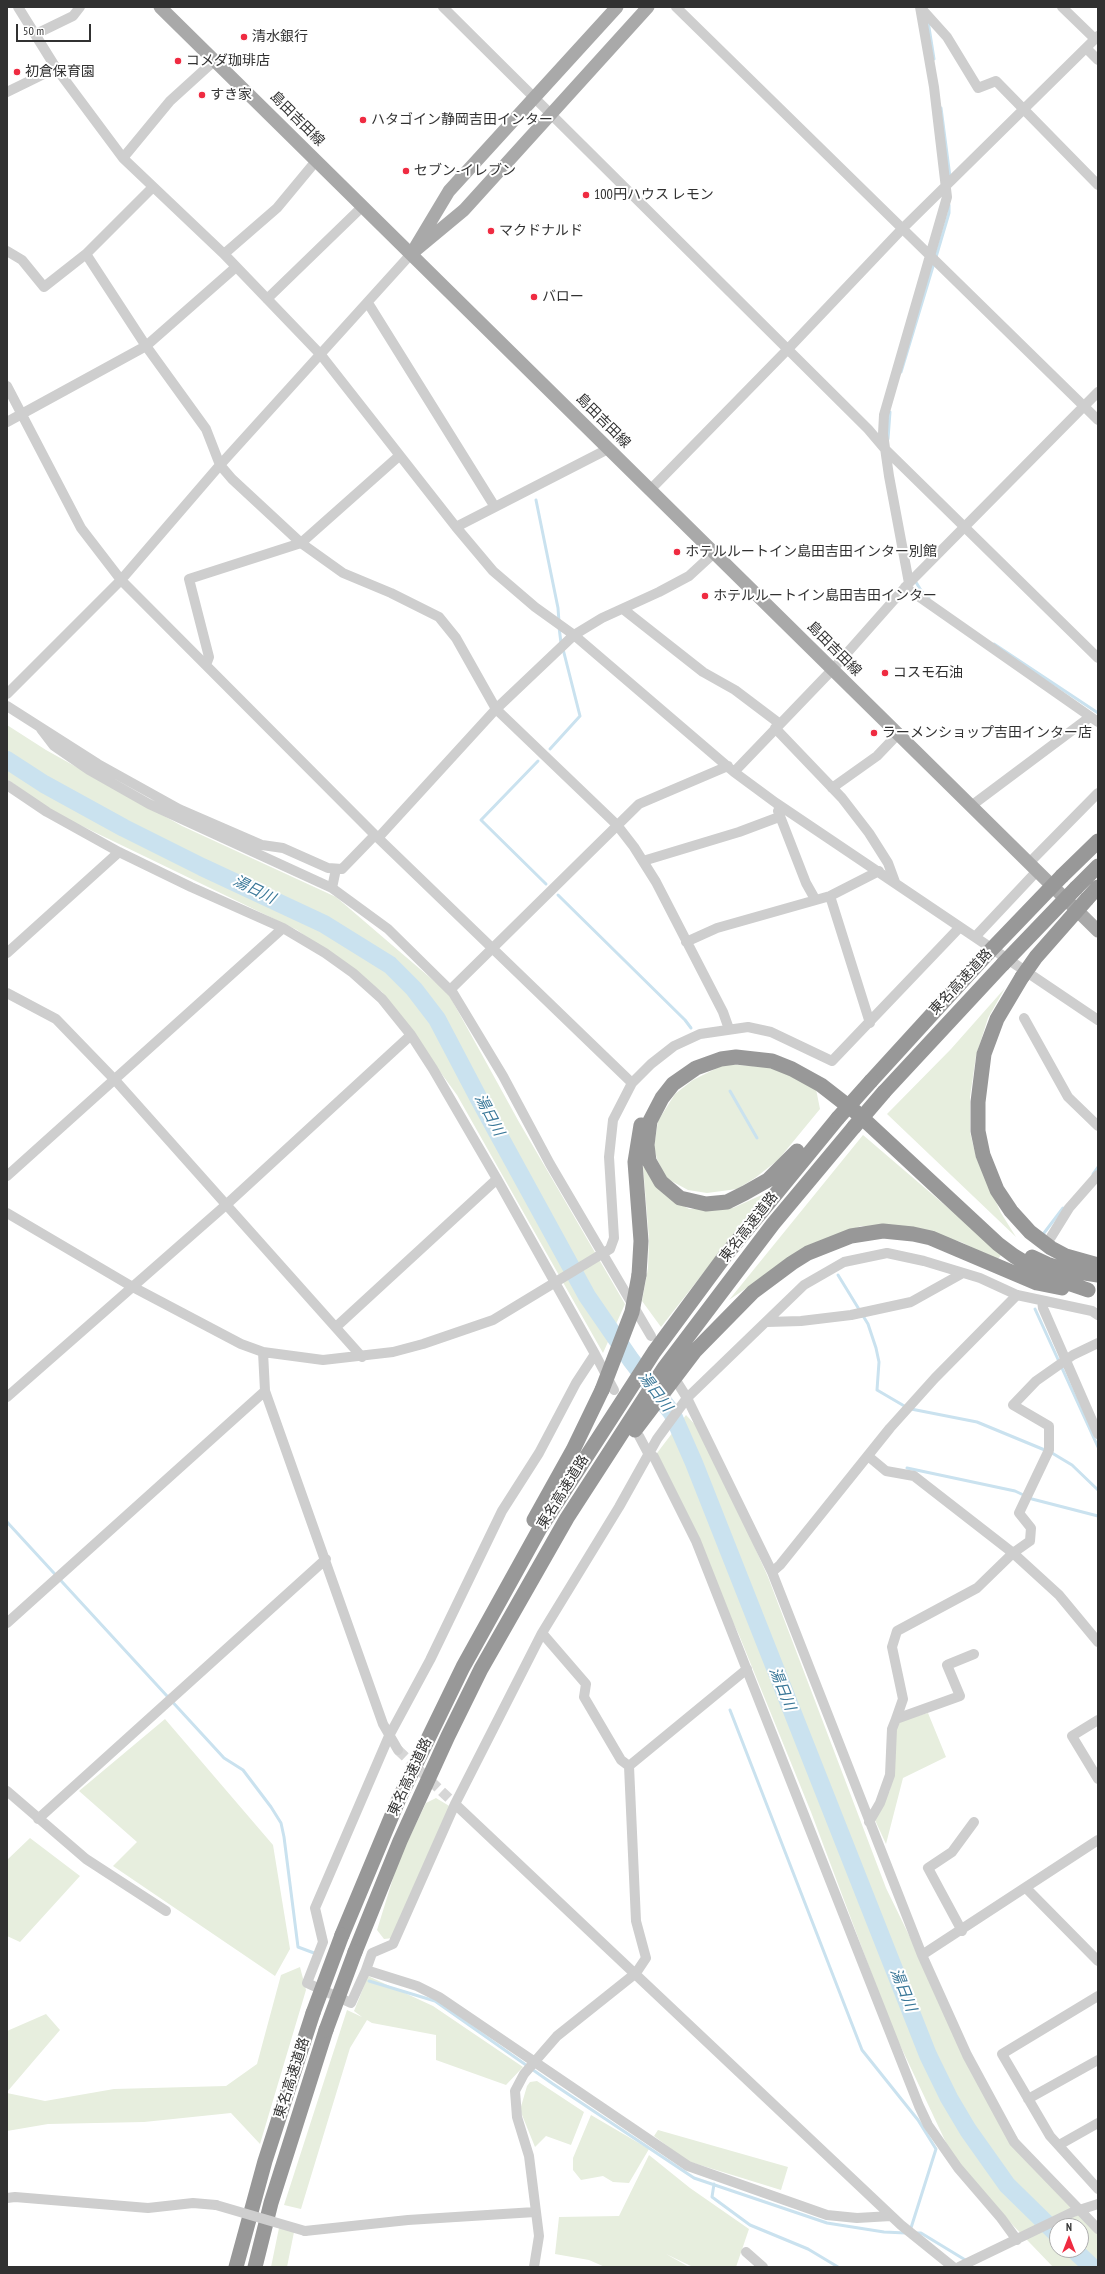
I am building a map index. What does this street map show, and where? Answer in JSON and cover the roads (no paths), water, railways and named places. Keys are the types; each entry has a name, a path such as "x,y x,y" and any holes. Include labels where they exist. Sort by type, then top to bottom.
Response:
{"highway":[{"name":"東名高速道路","path":"236,2267 265,2161 313,2013 342,1935 398,1801 462,1667 613,1392 654,1352 725,1256 835,1115 1062,876 1098,841"},
{"name":"東名高速道路","path":"255,2267 271,2203 326,2030 355,1952 400,1841 457,1718 514,1611 567,1518 638,1425 664,1368 773,1224 884,1092 1003,964 1098,866"},
{"path":"1098,887 1036,957 1022,977 997,1019 984,1054 978,1102 978,1131 983,1155 997,1190 1011,1211 1030,1232 1051,1248 1066,1256 1098,1265"},
{"path":"462,1667 535,1518 573,1450 613,1392 639,1275 641,1241 636,1155 639,1133 647,1110 666,1080 681,1066 714,1052 740,1048 781,1055 822,1075 844,1091 888,1128 997,1232 1020,1250 1047,1264 1098,1275"},
{"path":"835,1115 768,1180 727,1202 706,1204 680,1198 661,1182 649,1160 647,1146 650,1121 662,1098 674,1084 696,1068 721,1058 753,1057 772,1061 792,1069 821,1085 857,1112 998,1244 1014,1256 1047,1276 1093,1290"},
{"path":"638,1425 674,1382 709,1336 753,1292 808,1253 851,1236 883,1232 913,1234 952,1245 1037,1283 1053,1287 1093,1290"}],"main road":[{"name":"島田吉田線","path":"160,7 832,670 1097,929"},
{"path":"410,254 449,190 616,7"},
{"path":"410,254 464,210 648,7"}],"street":[{"path":"18,7 56,68 123,158 224,254 321,355 456,527 493,571 565,629 571,638 731,769 776,803 1098,1020"},
{"path":"36,34 73,16 80,7"},
{"path":"443,7 550,115 788,349 868,429 885,449 897,459 1098,658"},
{"path":"676,7 1098,420"},
{"path":"920,7 947,38 978,88 996,81 1098,185"},
{"path":"920,7 934,87 947,197 931,258 884,415 883,434 885,449 908,584 1094,719 971,806"},
{"path":"650,490 788,349 902,229 1096,38 1062,7"},
{"path":"1086,48 1098,60"},
{"path":"123,158 170,101 214,61"},
{"path":"7,92 56,68"},
{"path":"224,254 277,208 316,161"},
{"path":"7,251 22,260 44,286 86,254 154,187"},
{"path":"267,299 362,207"},
{"path":"86,254 146,346 206,429 220,465 301,543 344,573 391,593 439,617 456,638 496,709 617,825 643,861 723,1012 729,1029"},
{"path":"7,694 121,580 220,465 368,303 410,254"},
{"path":"7,422 146,346 236,267"},
{"path":"368,303 495,507"},
{"path":"7,386 81,528 121,580 376,837 494,948 632,1083"},
{"path":"450,990 639,804 731,769 778,726 832,670 908,584 1098,392"},
{"path":"456,527 608,449"},
{"path":"206,666 209,657 189,579 301,543 400,456"},
{"path":"7,706 41,728 179,809 262,846 283,848 328,868 342,869 376,837 496,709 571,638 623,609 689,576 714,553"},
{"path":"623,609 703,672 735,690 778,726 869,833 888,863 895,882"},
{"path":"41,728 54,746 89,770 149,804 332,888 388,929 450,990 503,1076 550,1164 651,1336"},
{"path":"832,788 877,756 898,734"},
{"path":"7,785 47,812 119,852 191,887 283,928 325,953 353,973 382,999 410,1035 557,1281 587,1337 613,1392"},
{"path":"976,937 1033,867 1098,793"},
{"path":"776,803 779,817 806,883 815,899"},
{"path":"643,861 739,832 779,817"},
{"path":"7,953 119,852"},
{"path":"332,888 336,869"},
{"path":"686,942 716,928 830,896 879,871"},
{"path":"830,896 870,1023"},
{"path":"7,1213 131,1286 240,1344 263,1352 323,1360 362,1357 423,1344 493,1320 610,1249 614,1238 609,1157 613,1120 632,1083 651,1064 674,1046 700,1034 748,1027 771,1032 832,1061 870,1023 960,927"},
{"path":"7,1176 283,928"},
{"path":"7,993 56,1019 115,1080 362,1357"},
{"path":"1024,1018 1068,1098 1098,1126"},
{"path":"7,1397 131,1286 227,1204 410,1035"},
{"path":"1051,1237 1069,1208 1098,1175"},
{"path":"336,1327 497,1179"},
{"path":"595,1354 576,1383 539,1453 502,1511 430,1660 389,1736 315,1908 323,1942 307,1983 351,2003 372,1953 393,1944 456,1804 542,1633 619,1507 656,1439 685,1400 804,1285 844,1262 887,1253 924,1261 980,1278 1017,1295 1092,1311 1098,1315"},
{"path":"767,1322 801,1321 854,1314 911,1302 963,1273"},
{"path":"772,1572 780,1565 904,1413 1017,1295"},
{"path":"1042,1301 1043,1308 1098,1434"},
{"path":"869,1822 880,1803 890,1775 892,1728 902,1699 892,1647 897,1630 977,1588 1013,1553 1030,1541 1031,1528 1018,1513 1048,1454 1049,1426 1013,1405 1036,1381 1065,1360 1098,1343"},
{"path":"263,1352 265,1391 389,1736 398,1750"},
{"path":"674,1382 685,1400 772,1572 922,1956 967,2055 1014,2142 1076,2211 1098,2229"},
{"path":"7,1624 265,1391"},
{"path":"638,1425 648,1453 654,1457 696,1541 919,2106 928,2125 958,2168 1001,2218 1017,2240"},
{"path":"868,1456 886,1471 914,1476 1013,1553 1059,1595 1098,1642"},
{"path":"38,1819 326,1559"},
{"path":"542,1633 586,1684 584,1697 621,1760 629,1766"},
{"path":"896,1719 960,1696 947,1666 974,1654"},
{"path":"629,1766 747,1669"},
{"path":"1098,1720 1072,1736 1094,1764 1098,1779"},
{"path":"534,2267 539,2236 529,2156 517,2117 515,2091 525,2072 535,2063 557,2036 636,1973 646,1958 636,1921 629,1766"},
{"path":"7,1791 86,1859 166,1911"},
{"path":"456,1804 904,2228 958,2266 1017,2240 1076,2211 1098,2204"},
{"path":"962,1931 928,1868 952,1852 974,1822"},
{"path":"922,1956 1098,1840"},
{"path":"1026,1888 1098,1961"},
{"path":"366,1970 417,1986 439,1997 688,2166 827,2214 857,2218 892,2216"},
{"path":"1098,1996 1002,2054 1050,2136 1098,2189"},
{"path":"1028,2099 1098,2060"},
{"path":"1059,2145 1098,2123"},
{"path":"7,2198 15,2197 148,2208 193,2203 216,2205 304,2231 408,2220 535,2212"},
{"path":"746,2252 763,2267"}],"waterway":[{"path":"928,21 934,59"},
{"path":"941,108 950,177"},
{"path":"936,257 949,213 949,205"},
{"path":"901,372 934,263"},
{"path":"888,439 890,412"},
{"path":"536,500 558,608 559,622"},
{"path":"914,579 922,592 929,598"},
{"path":"559,627 561,643"},
{"path":"994,644 1098,713"},
{"path":"550,749 580,716 563,649"},
{"name":"湯日川","path":"7,760 44,784 124,828 202,867 324,924 390,965 414,989 437,1019 587,1296 631,1360 672,1413 694,1463 928,2055 949,2098 968,2130 1007,2185 1049,2226"},
{"path":"538,761 481,820 546,884"},
{"path":"558,895 685,1020 691,1028"},
{"path":"730,1091 757,1138"},
{"path":"1093,1174 1098,1167"},
{"path":"1044,1233 1063,1208"},
{"path":"838,1275 868,1324 879,1362 877,1390 906,1407"},
{"path":"1035,1309 1098,1447"},
{"path":"911,1409 977,1422 1052,1453 1072,1465 1098,1490"},
{"path":"907,1468 1015,1491 1032,1499 1098,1516"},
{"path":"7,1522 224,1758 243,1770 271,1807 281,1823 284,1837 298,1947 314,1953"},
{"path":"730,1710 862,2050 918,2120 936,2149 910,2231"},
{"path":"369,1981 435,2001 553,2084 694,2178 827,2223 884,2232 906,2233"},
{"path":"714,2184 712,2197 750,2225 808,2249 838,2267"},
{"path":"916,2233 921,2233 967,2261"},
{"name":"湯日川","path":"1082,2258 1092,2267"}],"tunnel":[{"path":"398,1750 455,1804"}],"place":[{"name":"清水銀行","path":"244,37"},
{"name":"コメダ珈琲店","path":"178,61"},
{"name":"初倉保育園","path":"17,72"},
{"name":"すき家","path":"202,95"},
{"name":"ハタゴイン静岡吉田インター","path":"363,120"},
{"name":"セブン-イレブン","path":"406,171"},
{"name":"100円ハウス レモン","path":"586,195"},
{"name":"マクドナルド","path":"491,231"},
{"name":"バロー","path":"534,297"},
{"name":"ホテルルートイン島田吉田インター別館","path":"677,552"},
{"name":"ホテルルートイン島田吉田インター","path":"705,596"},
{"name":"コスモ石油","path":"885,673"},
{"name":"ラーメンショップ吉田インター店","path":"874,733"}]}
